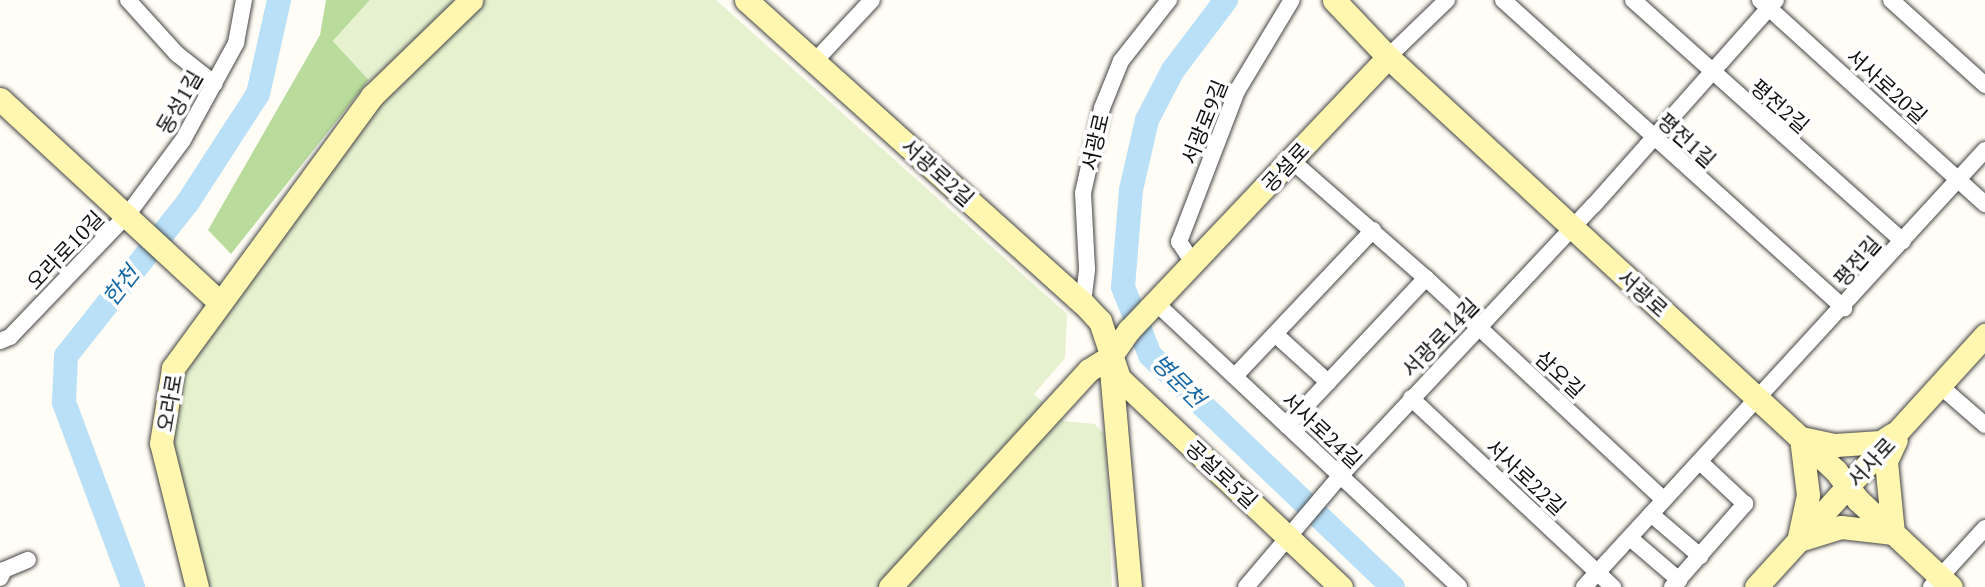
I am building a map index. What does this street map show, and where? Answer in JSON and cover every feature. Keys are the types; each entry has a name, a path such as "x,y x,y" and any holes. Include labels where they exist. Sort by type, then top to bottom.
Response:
{"street":[{"path":"128,0 177,54 215,84"},
{"name":"동성1길","path":"132,218 183,140 215,84 236,43 244,0"},
{"name":"오라로","path":"197,587 161,443 173,368 218,301 372,96 471,0"},
{"name":"서광로2길","path":"746,0 1083,303 1100,321 1110,356"},
{"path":"815,61 872,0"},
{"name":"서광로","path":"1083,303 1087,270 1083,193 1102,108 1121,61 1169,0"},
{"name":"서광로9길","path":"1187,270 1178,242 1237,91 1292,0"},
{"name":"서광로","path":"1334,0 1388,57 1850,485 1858,500 1941,584"},
{"path":"1388,57 1447,0"},
{"name":"평전1길","path":"1503,0 1844,308"},
{"name":"평전2길","path":"1633,0 1713,75 1903,241"},
{"path":"1891,0 1985,85"},
{"name":"서광로14길","path":"1246,587 1337,479 1713,75 1768,3"},
{"name":"서사로20길","path":"1768,3 1985,204"},
{"name":"공설로","path":"1110,356 1129,330 1388,57"},
{"path":"0,99 132,218 218,301"},
{"name":"평전길","path":"1584,587 1844,308 1985,150"},
{"name":"삼오길","path":"1291,160 1480,327 1664,500"},
{"name":"오라로10길","path":"0,341 10,337 132,218"},
{"path":"1235,376 1373,230"},
{"path":"1287,426 1426,278"},
{"name":"서사로24길","path":"1156,303 1287,426 1337,479 1459,587"},
{"path":"1275,334 1328,382"},
{"name":"서사로","path":"1756,587 1985,335"},
{"path":"890,587 1089,370 1110,356 1130,587"},
{"name":"공설로5길","path":"1110,356 1119,378 1292,533 1341,587"},
{"path":"1939,385 1985,425"},
{"name":"서사로22길","path":"1411,398 1613,587"},
{"path":"1901,429 1886,461 1893,533 1841,527 1798,540 1808,495 1801,438 1835,445 1881,442 1901,429"},
{"path":"1630,538 1676,584 1745,504 1700,462"},
{"path":"1651,514 1700,556"},
{"path":"1941,584 1985,528"},
{"path":"0,578 4,570 28,560"}],"green space":[{"path":"326,0 370,0 333,41 369,80 231,254 208,230 320,35"},
{"path":"370,0 716,0 1067,314 1065,358 1034,394 1064,421 1095,424 1105,435 1112,587 197,587 161,444 173,368 372,96 369,80 333,41"}],"waterway":[{"name":"한천","path":"133,587 64,402 66,356 188,202 258,94 279,0"},
{"name":"병문천","path":"1226,0 1173,70 1147,120 1131,190 1123,287 1150,355 1393,587"}]}
